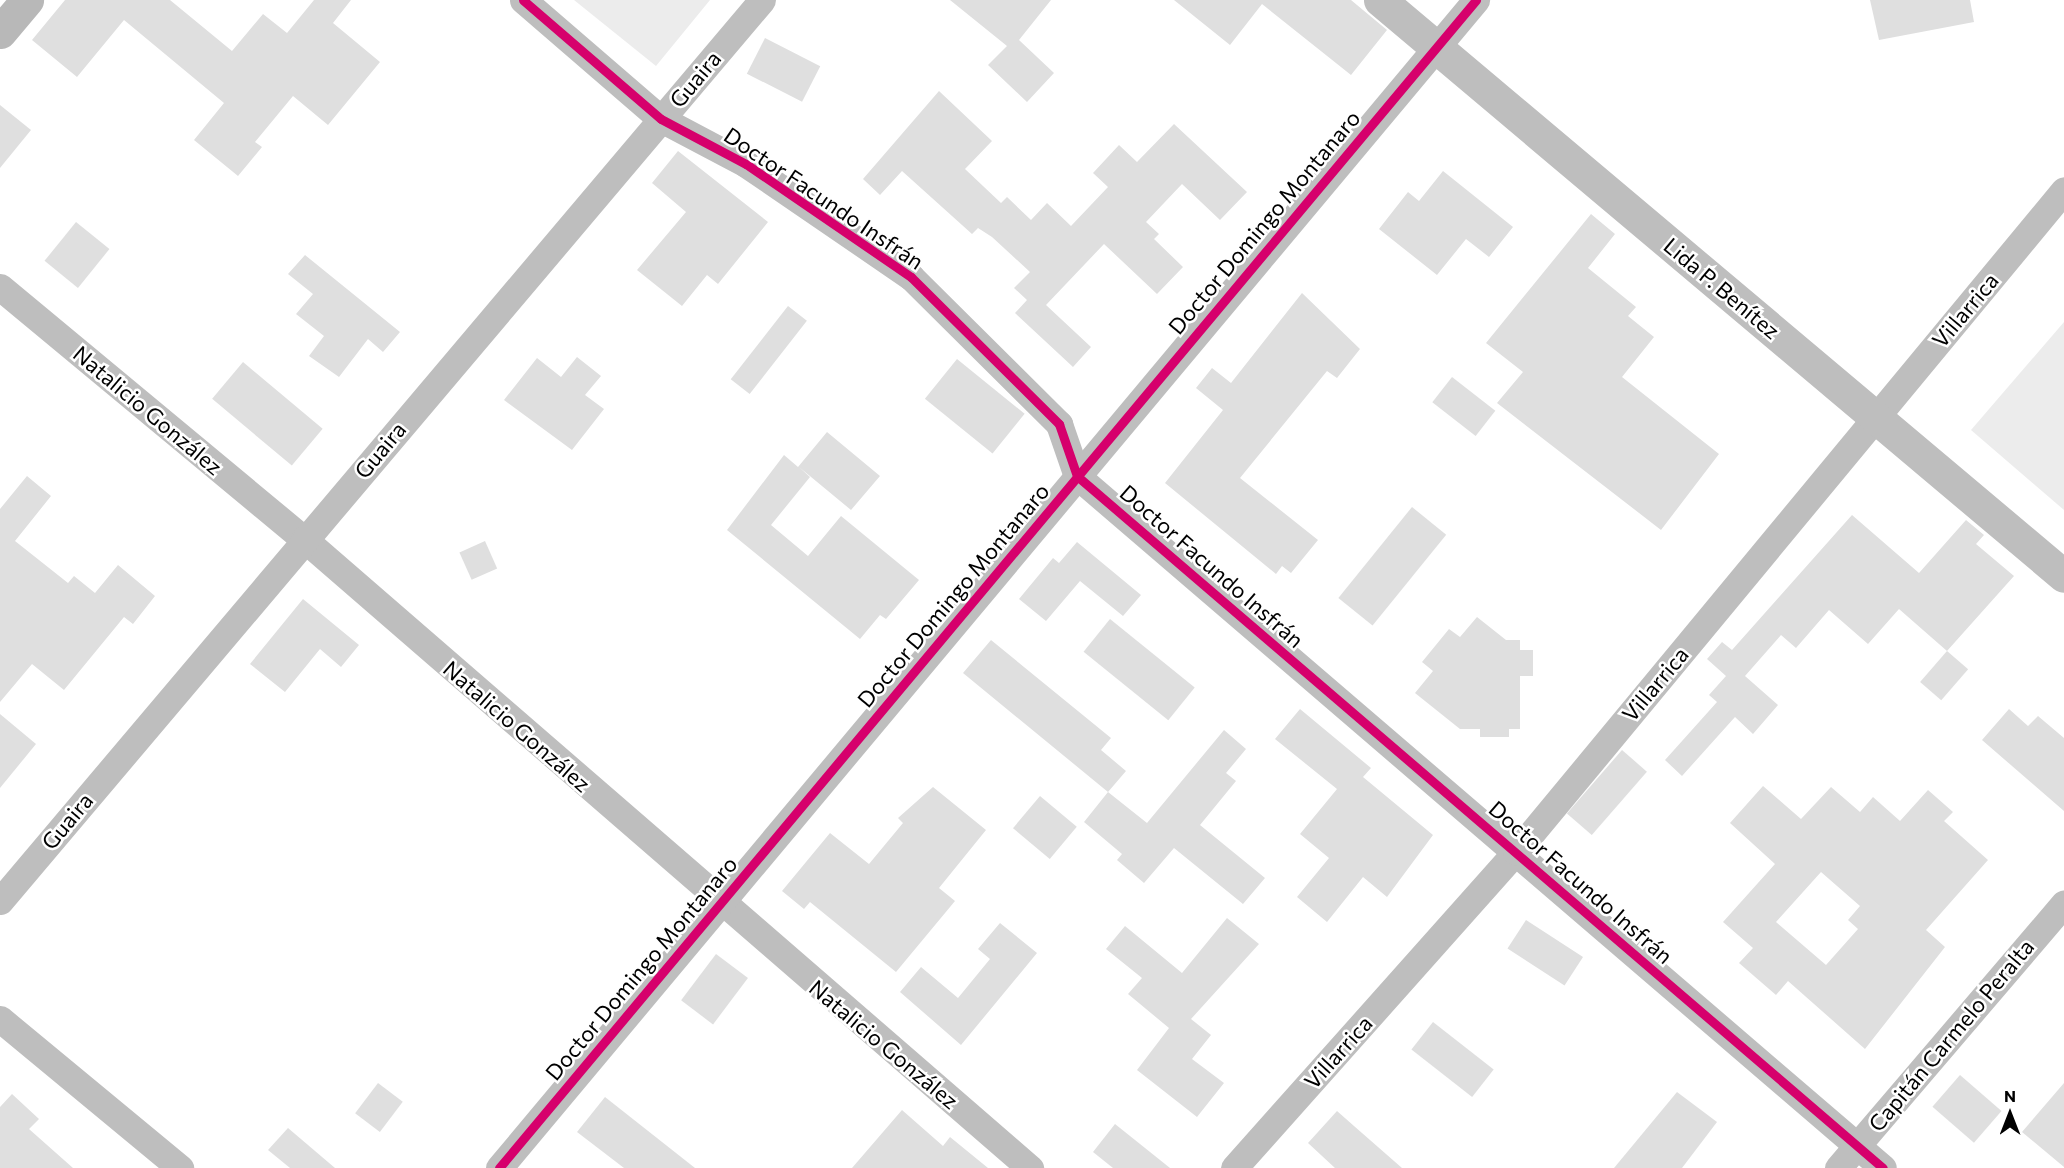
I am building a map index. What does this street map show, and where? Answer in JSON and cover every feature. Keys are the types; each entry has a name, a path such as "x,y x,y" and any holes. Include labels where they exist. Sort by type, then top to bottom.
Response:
{"main road":[{"path":"0,32 27,0"}],"street":[{"name":"Doctor Facundo Insfrán","path":"523,0 662,118 746,164 911,277 1059,424 1077,476 1883,1168"},
{"name":"Guaira","path":"0,901 762,0"},
{"name":"Lida P. Benítez","path":"1380,0 2064,576"},
{"name":"Doctor Domingo Montanaro","path":"499,1168 1476,0"},
{"name":"Villarrica","path":"1234,1168 1516,852 2064,190"},
{"name":"Natalicio González","path":"0,287 304,539 720,904 1030,1168"},
{"name":"Capitán Carmelo Peralta","path":"1838,1168 2064,903"},
{"path":"0,1019 180,1168"}],"shaded area":[{"path":"574,0 710,0 656,66"},
{"path":"2064,322 2064,510 1971,430"}],"building":[{"path":"65,0 170,0 232,51 263,14 287,33 314,0 351,0 333,23 380,62 328,125 293,96 255,142 262,147 238,176 194,140 224,103 124,20 77,77 32,40"},
{"path":"950,0 1051,0 1019,40 1054,73 1027,102 988,65 1007,46"},
{"path":"1174,0 1351,0 1387,30 1351,75 1262,4 1230,45"},
{"path":"1870,0 1970,0 1974,22 1879,40"},
{"path":"765,38 820,66 802,102 747,74"},
{"path":"939,91 992,141 965,169 1001,203 1007,197 1031,220 1047,203 1071,226 1108,187 1093,173 1119,145 1137,162 1174,124 1247,192 1220,220 1182,184 1146,222 1159,234 1154,239 1183,267 1157,294 1104,244 1046,305 1091,347 1073,367 1015,313 1027,300 1014,288 1030,272 992,237 978,228 972,234 902,171 880,195 863,179"},
{"path":"0,105 31,130 0,168"},
{"path":"678,151 768,222 718,284 707,275 682,306 637,270 686,212 652,183"},
{"path":"1443,171 1513,227 1489,257 1466,239 1437,275 1379,229 1408,192 1419,201"},
{"path":"1591,214 1615,234 1588,268 1636,307 1628,316 1654,337 1622,377 1719,454 1661,530 1497,403 1523,372 1486,343"},
{"path":"76,222 109,249 78,288 45,261"},
{"path":"305,255 400,332 383,352 368,339 339,377 309,356 324,336 296,314 313,294 288,274"},
{"path":"1302,293 1360,349 1337,378 1327,371 1240,478 1318,540 1291,573 1282,566 1276,574 1165,483 1223,410 1196,388 1212,368 1231,383"},
{"path":"788,306 807,321 750,394 731,379"},
{"path":"577,357 601,376 585,395 604,409 572,450 504,400 537,358 561,377"},
{"path":"957,359 1025,414 993,453 925,399"},
{"path":"243,362 323,429 292,466 212,399"},
{"path":"1452,377 1495,411 1476,436 1432,402"},
{"path":"827,432 880,476 851,510 799,467 810,477 771,525 808,556 841,516 919,580 886,619 880,615 860,639 727,530 784,455 798,467"},
{"path":"27,476 51,496 15,541 68,583 74,576 95,593 118,565 155,596 133,624 124,617 64,690 32,664 0,702 0,509"},
{"path":"1412,507 1446,535 1373,626 1338,598"},
{"path":"1852,515 1919,573 1966,520 1984,535 1976,544 2014,576 1947,651 1899,609 1868,644 1829,610 1796,648 1781,635 1745,676 1778,705 1753,734 1735,717 1682,776 1665,760 1717,702 1709,695 1726,676 1707,659 1722,642 1732,650"},
{"path":"485,541 497,568 472,580 459,552"},
{"path":"1077,542 1141,595 1123,616 1080,581 1046,621 1019,599 1053,558 1059,563"},
{"path":"303,599 359,645 341,667 320,649 285,692 250,664"},
{"path":"1477,617 1506,640 1520,640 1520,650 1533,650 1533,676 1520,676 1520,729 1509,729 1509,737 1480,737 1480,729 1460,729 1415,693 1433,671 1422,662 1449,629 1460,637"},
{"path":"1110,619 1195,688 1168,720 1084,652"},
{"path":"991,640 1111,738 1101,750 1126,771 1108,792 963,673"},
{"path":"1947,651 1968,669 1941,700 1920,682"},
{"path":"1300,709 1371,768 1363,777 1433,835 1387,897 1363,877 1327,922 1297,897 1329,858 1300,834 1337,789 1275,739"},
{"path":"2009,709 2028,726 2038,716 2064,738 2064,811 1982,740"},
{"path":"0,714 36,744 0,788"},
{"path":"1224,730 1246,749 1226,773 1236,781 1200,825 1265,878 1243,904 1174,848 1144,883 1117,860 1122,854 1084,822 1108,792 1147,823"},
{"path":"1622,750 1647,772 1592,835 1567,813"},
{"path":"1763,786 1801,819 1831,787 1860,812 1873,797 1900,821 1928,790 1953,812 1944,821 1988,860 1926,930 1945,947 1865,1049 1788,981 1776,995 1739,963 1753,948 1723,922 1775,864 1730,823","holes":["1821,872 1860,906 1848,920 1858,929 1826,965 1776,922"]},
{"path":"933,787 986,830 939,888 955,901 896,972 810,902 804,909 782,891 830,833 869,864 903,823 898,818"},
{"path":"1040,796 1077,827 1050,859 1013,828"},
{"path":"1227,918 1259,944 1191,1019 1211,1035 1192,1059 1224,1083 1197,1117 1137,1070 1169,1028 1128,994 1142,978 1106,949 1125,926 1182,973"},
{"path":"1526,920 1583,957 1565,986 1507,949"},
{"path":"1000,923 1037,953 961,1045 900,992 921,967 958,998 990,959 978,949"},
{"path":"716,954 748,978 713,1024 681,1000"},
{"path":"1433,1022 1494,1069 1472,1097 1411,1050"},
{"path":"1960,1075 2002,1111 1974,1143 1932,1107"},
{"path":"378,1083 403,1102 380,1132 355,1113"},
{"path":"2064,1083 2064,1167 2022,1132"},
{"path":"1677,1092 1717,1122 1682,1168 1614,1168"},
{"path":"12,1094 39,1119 29,1129 73,1168 0,1168 0,1107"},
{"path":"605,1097 695,1168 624,1168 577,1132"},
{"path":"902,1110 943,1146 950,1137 988,1168 852,1168"},
{"path":"1337,1111 1402,1168 1335,1168 1308,1143"},
{"path":"1115,1124 1170,1168 1113,1168 1093,1152"},
{"path":"288,1128 335,1168 290,1168 268,1150"}],"cycle path":[{"path":"523,0 661,119 746,164 911,277 1059,424 1077,476 1883,1168"},
{"path":"499,1168 1476,0"}]}
